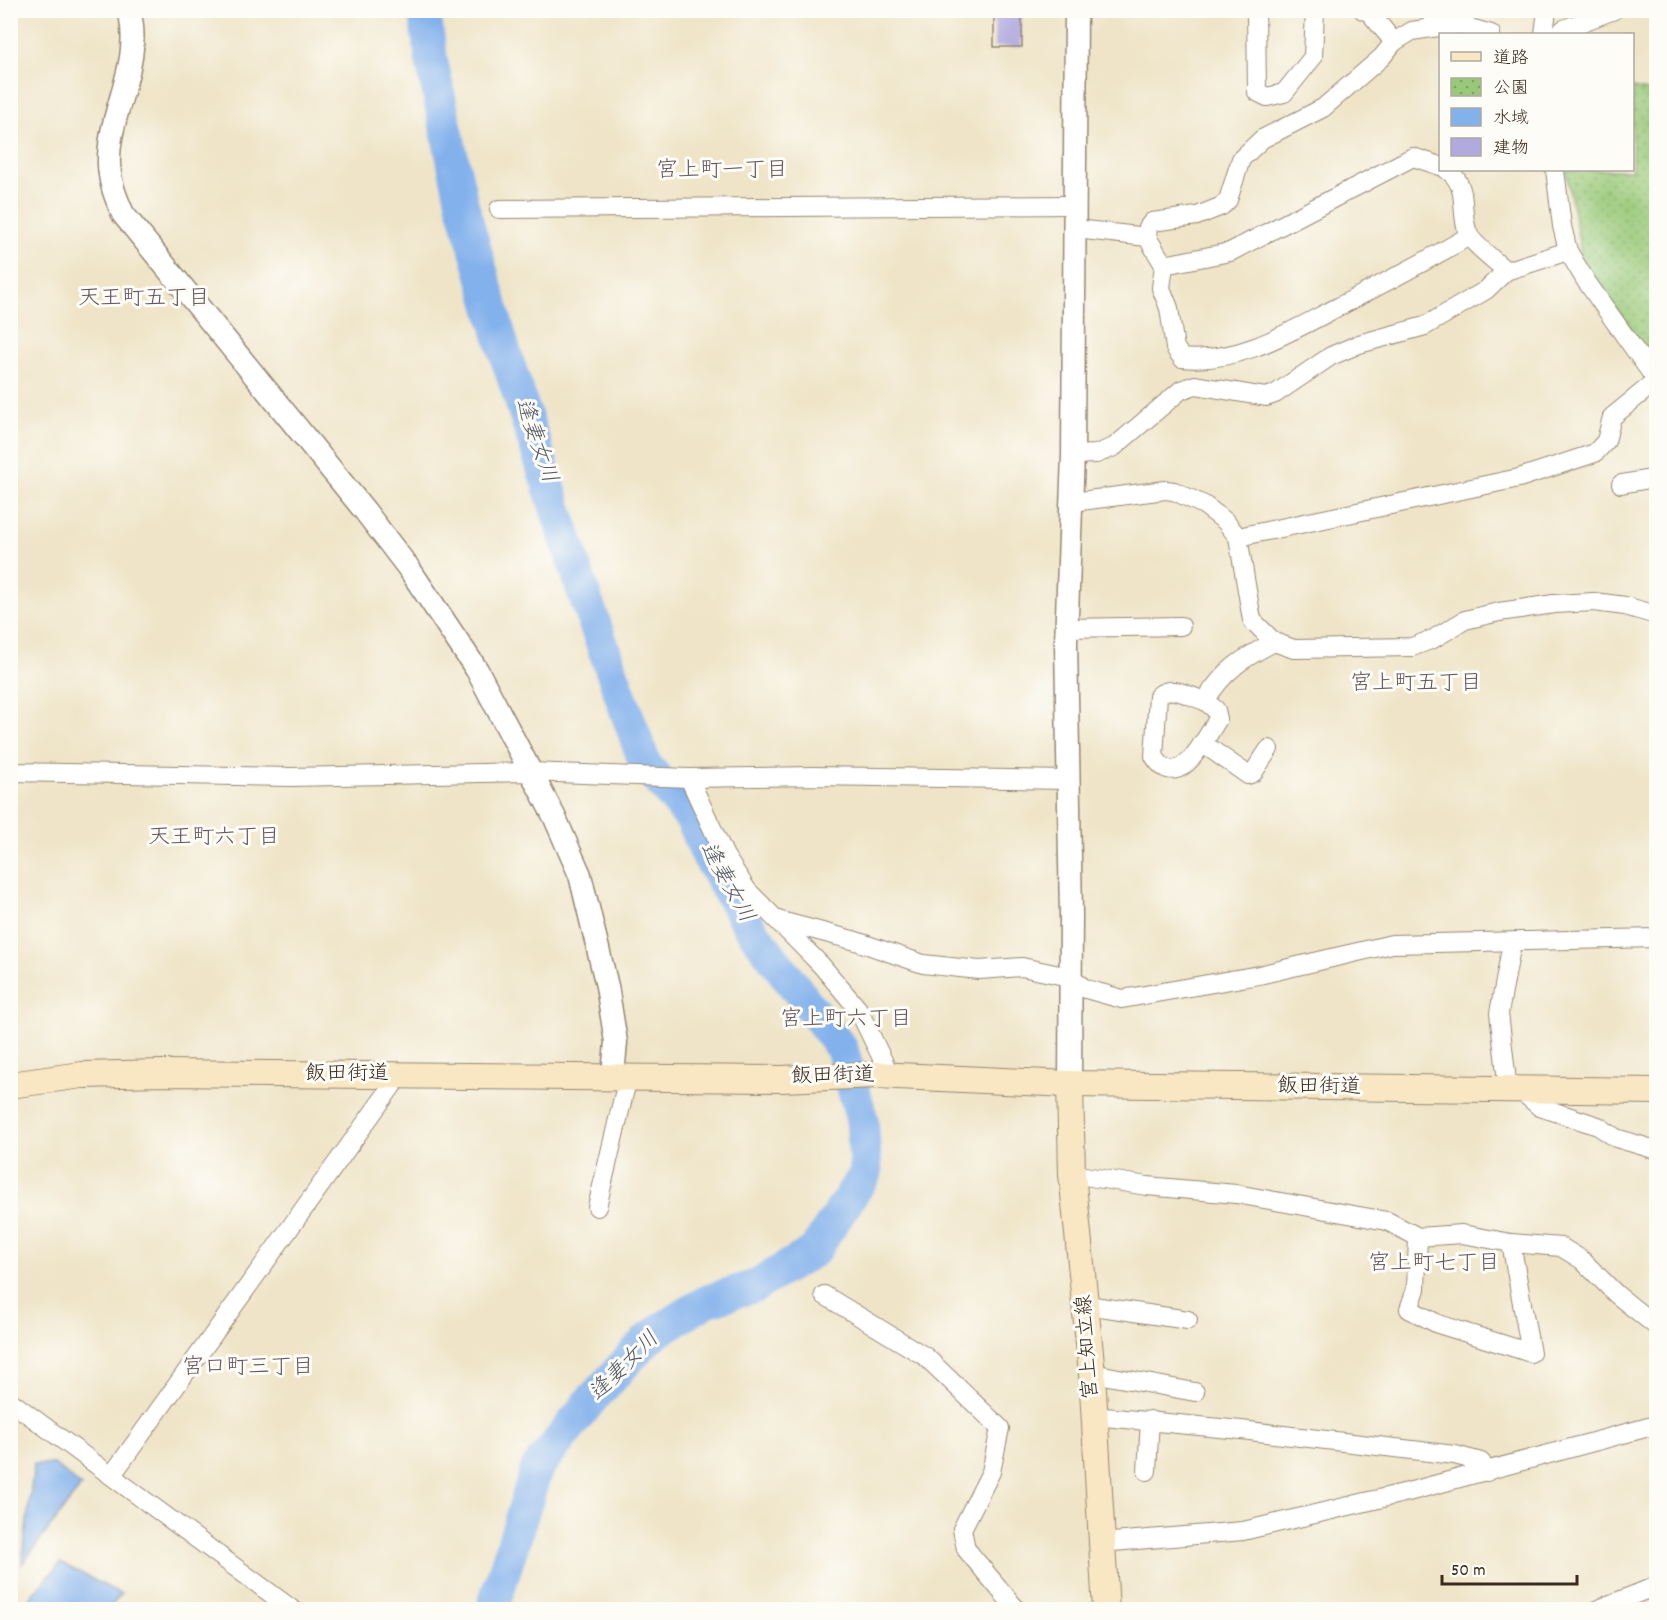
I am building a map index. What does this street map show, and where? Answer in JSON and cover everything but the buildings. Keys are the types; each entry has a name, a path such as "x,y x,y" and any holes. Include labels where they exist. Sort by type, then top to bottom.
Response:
{"main road":[{"name":"飯田街道","path":"10,1085 93,1075 620,1076 781,1079 940,1076 1070,1084 1656,1091"},
{"name":"宮上知立線","path":"1070,1084 1072,1174 1087,1305 1106,1610"}],"street":[{"path":"129,10 133,27 133,59 112,134 109,164 112,189 123,214 365,511 410,570 477,670 569,847 580,875 607,986 620,1076 597,1207"},
{"path":"1070,1084 1071,914 1067,628 1074,454 1076,10"},
{"path":"1256,10 1257,92 1267,97 1284,93 1313,57 1315,10"},
{"path":"1363,10 1370,12 1394,42"},
{"path":"1544,33 1548,10"},
{"path":"1559,33 1564,29 1614,10"},
{"path":"1469,236 1405,274 1263,345 1222,356 1193,359 1182,358 1175,348 1169,308 1161,288 1164,265 1147,237 1148,227 1152,222 1197,216 1222,206 1228,200 1241,159 1262,139 1323,108 1382,57 1394,42 1412,31 1433,20 1487,33"},
{"path":"1164,265 1230,252 1413,157 1439,166"},
{"path":"1448,171 1455,176 1462,190 1469,236 1506,271"},
{"path":"1238,537 1519,478 1595,453 1606,441 1612,417 1656,380 1586,281 1568,251 1562,226 1555,171"},
{"path":"499,209 1075,205"},
{"path":"1076,230 1147,237"},
{"path":"1074,454 1096,454 1114,447 1181,390 1195,386 1266,397 1275,394 1331,356 1359,344 1425,326 1449,314 1486,290 1506,271 1568,251"},
{"path":"1621,484 1656,478"},
{"path":"1073,502 1145,491 1174,491 1216,513 1238,537 1252,620 1274,642 1294,649 1412,647 1433,639 1465,620 1499,612 1554,604 1594,603 1625,606 1656,615"},
{"path":"1067,628 1181,626"},
{"path":"1204,701 1220,677 1236,663 1274,642"},
{"path":"1171,689 1204,701 1216,710 1218,719 1186,766 1169,767 1159,763 1154,756 1158,696 1171,689"},
{"path":"1202,743 1248,775 1253,773 1269,748"},
{"path":"10,772 291,777 530,772 684,777 813,776 1068,780"},
{"path":"684,777 725,856 747,890 821,965 858,1009 884,1076"},
{"path":"777,920 931,966 979,970 1022,967 1069,977 1086,989 1122,999 1259,975 1392,944 1656,938"},
{"path":"1512,943 1499,1013 1515,1091 1540,1107 1598,1126 1616,1138 1656,1150"},
{"path":"112,1475 400,1076"},
{"path":"1072,1174 1147,1186 1236,1194 1387,1221 1418,1237 1462,1234 1511,1243 1561,1247 1582,1260 1616,1294 1656,1326"},
{"path":"1418,1237 1416,1289 1409,1309 1438,1324 1531,1353 1511,1243"},
{"path":"824,1295 926,1357 1000,1428 991,1472 962,1529 966,1549 1017,1610"},
{"path":"1087,1305 1188,1320"},
{"path":"1092,1372 1195,1392"},
{"path":"10,1401 293,1610"},
{"path":"1094,1416 1150,1420 1455,1455 1481,1462 1487,1472"},
{"path":"1147,1471 1150,1420"},
{"path":"1101,1543 1243,1530 1487,1472 1656,1425"},
{"path":"1596,1610 1656,1586"}],"green space":[{"path":"1634,88 1656,93 1656,363 1583,264 1566,171 1634,171"}],"water":[{"path":"34,1464 54,1464 81,1486 22,1564"},
{"path":"61,1563 121,1594 109,1609 26,1609 33,1594"}],"waterway":[{"name":"逢妻女川","path":"424,10 432,63 462,203 504,350 583,591 645,764 692,820 706,853 748,925 842,1049 862,1119 866,1173 814,1251 755,1286 707,1301 660,1330 646,1341 592,1399 537,1468 492,1610"}],"district":[{"name":"宮上町一丁目","path":"722,171"},
{"name":"天王町五丁目","path":"144,299"},
{"name":"宮上町五丁目","path":"1416,684"},
{"name":"天王町六丁目","path":"214,838"},
{"name":"宮上町六丁目","path":"846,1020"},
{"name":"宮上町七丁目","path":"1434,1264"},
{"name":"宮口町三丁目","path":"248,1368"}]}
